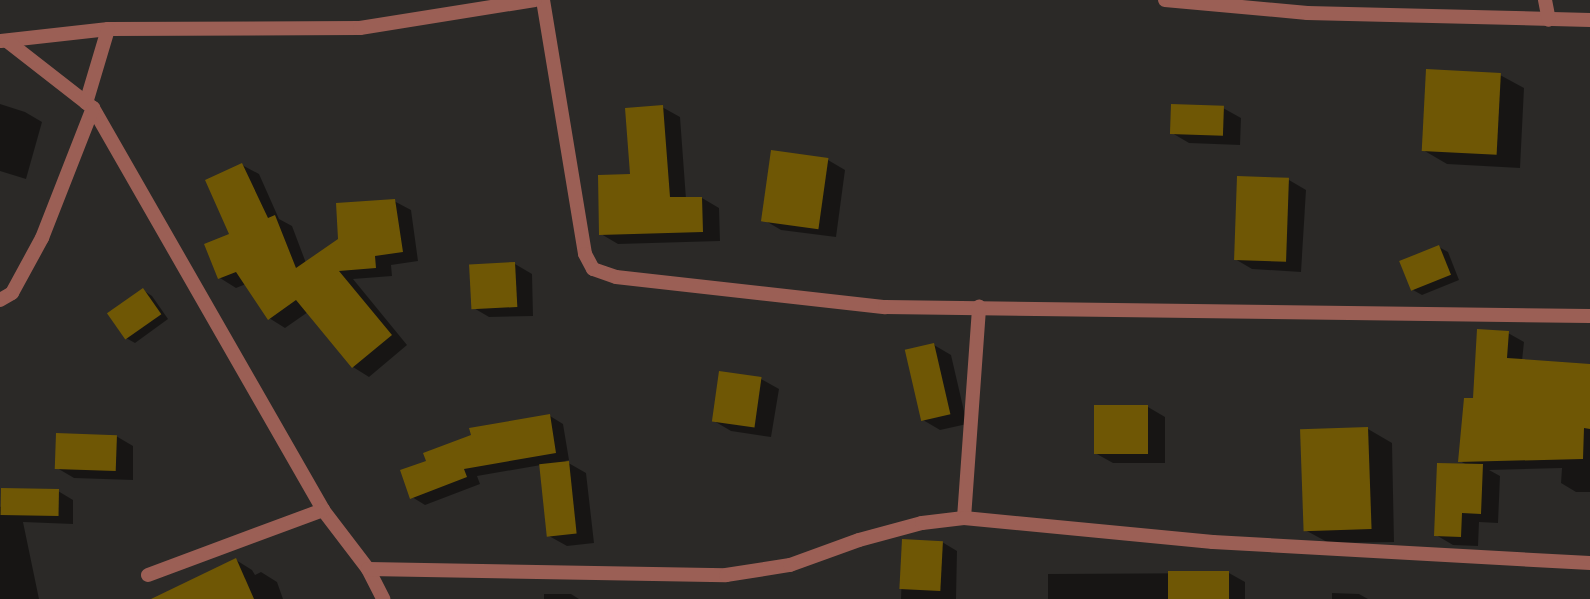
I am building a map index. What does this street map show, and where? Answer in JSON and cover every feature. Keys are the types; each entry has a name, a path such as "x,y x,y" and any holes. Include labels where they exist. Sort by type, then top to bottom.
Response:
{"street":[{"path":"4,41 108,29 360,28 535,0"},
{"path":"543,0 585,254 593,269 616,276 836,303 1590,316"},
{"path":"1166,0 1590,20"},
{"path":"1545,0 1549,20"},
{"path":"0,300 12,293 42,238 90,106 108,29"},
{"path":"4,41 90,106 323,510 368,569 383,599"},
{"path":"964,518 979,307"},
{"path":"148,576 323,510"},
{"path":"368,569 726,575 790,565 859,540 922,523 964,518 1213,541 1590,563"}],"building":[{"path":"1426,69 1501,73 1497,155 1422,151"},
{"path":"1171,104 1224,106 1223,136 1170,134"},
{"path":"663,105 670,197 702,197 703,232 599,235 598,175 630,174 625,108"},
{"path":"771,150 828,158 818,229 761,221"},
{"path":"242,163 268,218 275,215 296,268 338,239 336,203 395,199 403,252 375,256 376,268 339,271 392,335 352,368 296,300 268,320 236,272 218,279 204,244 229,234 205,180"},
{"path":"1237,176 1289,178 1286,262 1234,260"},
{"path":"1439,245 1451,275 1411,291 1399,261"},
{"path":"515,262 517,307 471,309 469,264"},
{"path":"143,288 161,314 125,339 107,313"},
{"path":"1477,329 1509,331 1507,358 1590,364 1590,429 1584,428 1583,459 1458,462 1464,398 1473,398"},
{"path":"934,343 950,414 921,421 905,350"},
{"path":"719,371 762,377 754,427 712,422"},
{"path":"1094,405 1148,405 1148,454 1094,454"},
{"path":"550,414 556,453 464,469 467,477 410,499 400,470 426,461 423,453 471,435 469,428"},
{"path":"1368,427 1372,529 1304,531 1300,429"},
{"path":"56,433 117,435 116,471 55,469"},
{"path":"569,461 577,534 547,537 539,464"},
{"path":"1437,463 1483,464 1481,514 1462,513 1461,537 1434,536"},
{"path":"1,488 59,489 59,516 1,515"},
{"path":"902,539 943,541 940,591 899,589"},
{"path":"236,558 254,599 151,599"},
{"path":"1168,571 1229,571 1229,599 1168,599"}]}
